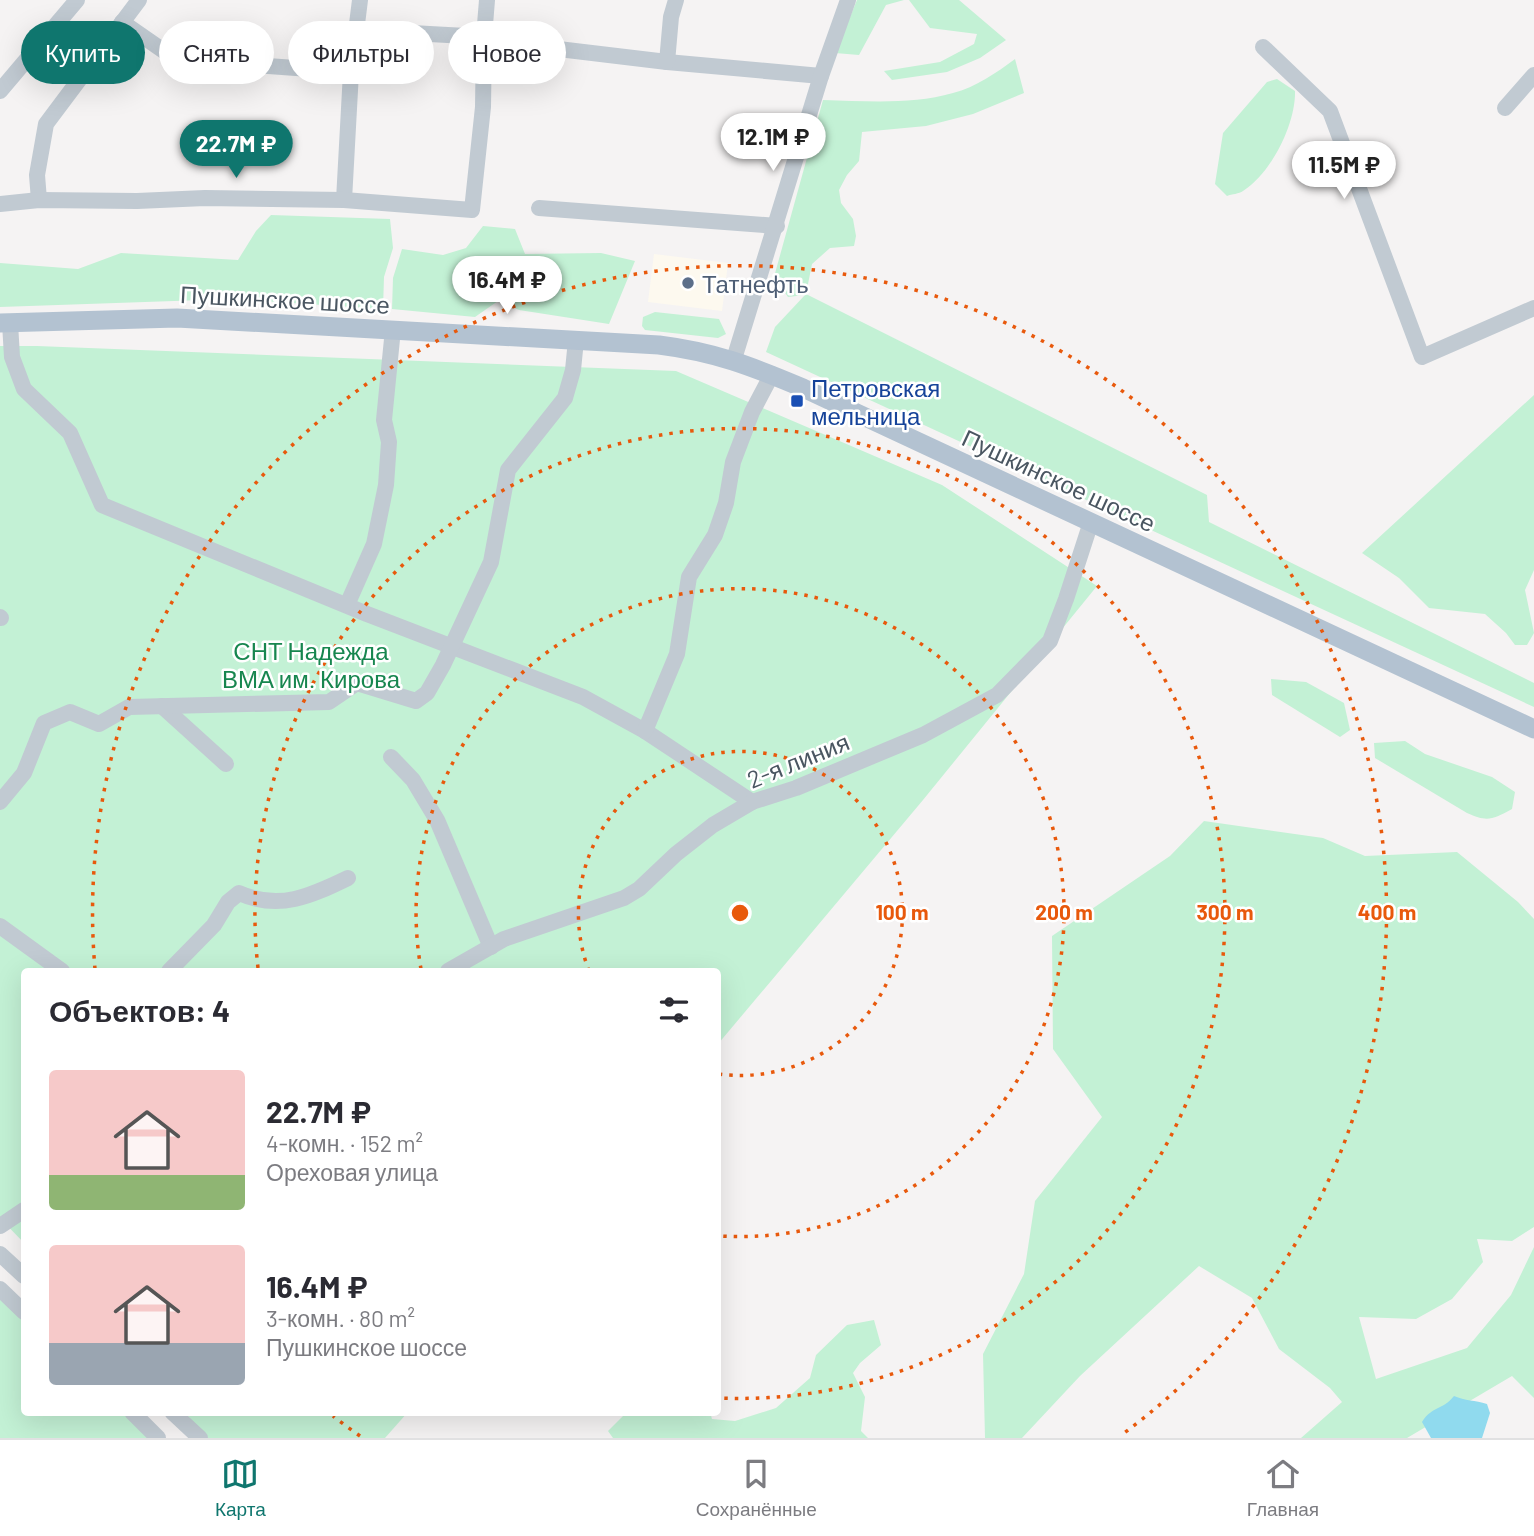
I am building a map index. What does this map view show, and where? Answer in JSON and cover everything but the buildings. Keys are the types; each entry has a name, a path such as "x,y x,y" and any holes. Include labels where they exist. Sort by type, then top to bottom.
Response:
{"main road":[{"name":"Пушкинское шоссе","path":"5,323 177,318 659,345 699,350 734,359 772,374 1534,729"}],"street":[{"path":"0,91 77,0"},
{"path":"123,21 139,0"},
{"path":"358,21 360,0"},
{"path":"485,21 487,0"},
{"path":"667,62 671,17 676,0"},
{"path":"734,359 821,76 848,0"},
{"path":"145,38 171,56 185,61 288,68"},
{"path":"1264,47 1330,111 1422,357 1534,308"},
{"path":"566,50 821,76"},
{"path":"1505,108 1534,75"},
{"path":"39,200 37,175 46,124 76,84"},
{"path":"344,200 350,84"},
{"path":"0,204 39,200 137,201 205,198 344,200 472,209 483,84"},
{"path":"539,208 777,226"},
{"path":"5,323 12,357 24,390 70,433 102,505 451,647 583,696 645,731 752,802"},
{"path":"346,605 374,544 386,485 389,442 384,420 393,329"},
{"path":"0,803 24,773 44,723 70,712 99,724 129,707 329,702 357,683 416,701 427,693 491,562 508,470 565,398 573,370 576,340"},
{"path":"645,731 677,654 689,577 715,535 726,503 733,462 752,412 772,374"},
{"name":"2-я линия","path":"453,968 504,939 624,898 639,889 676,854 713,825 752,802 796,788 923,735 997,695 1050,641 1091,522"},
{"path":"162,706 226,764"},
{"path":"391,757 413,780 437,820 491,947"},
{"path":"172,968 214,925 228,902 239,893 272,903 314,895 348,878"},
{"path":"0,926 58,968"},
{"path":"0,1226 21,1212"},
{"path":"0,1254 21,1273"},
{"path":"0,1289 21,1309"},
{"path":"136,1416 158,1438"},
{"path":"176,1416 200,1438"}],"shaded area":[{"name":"Татнефть","path":"654,254 728,263 722,311 648,302"}],"green space":[{"path":"857,0 904,0 886,5 859,55 835,53"},
{"path":"909,0 959,0 1006,40 980,58 947,72 892,80 884,71 940,62 974,44 977,34 930,28"},
{"path":"1015,59 1024,93 973,114 926,126 862,132 859,161 839,190 841,203 853,219 856,236 854,246 830,248 812,264 806,294 1207,495 1209,522 1534,683 1534,707 766,352 775,327 805,295 788,297 774,277 823,100 888,101 937,97 978,83"},
{"path":"1277,79 1295,91 1291,118 1280,147 1253,183 1240,193 1227,196 1215,184 1223,133 1267,82"},
{"path":"271,215 390,219 393,248 384,277 383,309 232,299 0,307 0,263 78,269 121,253 238,260 256,231"},
{"path":"483,226 515,229 525,254 601,253 635,261 609,324 519,310 498,301 475,317 392,309 393,278 402,249 443,255 466,248"},
{"path":"655,312 719,319 726,334 718,338 645,330 642,326 643,317"},
{"name":"СНТ Надежда ВМА им. Кирова","path":"0,346 676,371 942,485 1097,586 923,800 721,1040 721,968 21,968 21,1240 0,1218"},
{"path":"1534,395 1534,570 1525,590 1534,633 1527,645 1515,645 1485,614 1429,608 1399,578 1362,553"},
{"path":"1271,679 1306,682 1344,703 1350,730 1340,737 1272,695"},
{"path":"1405,741 1425,754 1492,777 1515,792 1512,809 1485,819 1474,816 1375,758 1374,743"},
{"path":"1204,821 1323,838 1365,856 1457,852 1518,902 1534,919 1534,1227 1512,1241 1477,1239 1483,1262 1452,1299 1416,1319 1359,1317 1376,1379 1467,1348 1511,1295 1534,1247 1534,1398 1512,1376 1407,1438 1301,1438 1342,1402 1330,1388 1279,1349 1252,1298 1199,1266 1080,1376 1022,1438 985,1438 983,1354 1024,1274 1035,1201 1102,1117 1053,1049 1052,936 1170,856"},
{"path":"0,1284 21,1304 21,1416 141,1416 164,1438 0,1438"},
{"path":"874,1320 881,1345 860,1363 853,1373 865,1397 861,1431 868,1438 613,1438 608,1431 623,1416 711,1416 712,1419 735,1421 776,1408 810,1378 816,1355 847,1325"},
{"path":"188,1416 404,1416 385,1438 208,1438"}],"water":[{"path":"1454,1396 1487,1404 1490,1413 1482,1438 1431,1438 1422,1422"}],"place":[{"name":"Татнефть","path":"688,283"},
{"name":"Петровская мельница","path":"797,401"}]}
